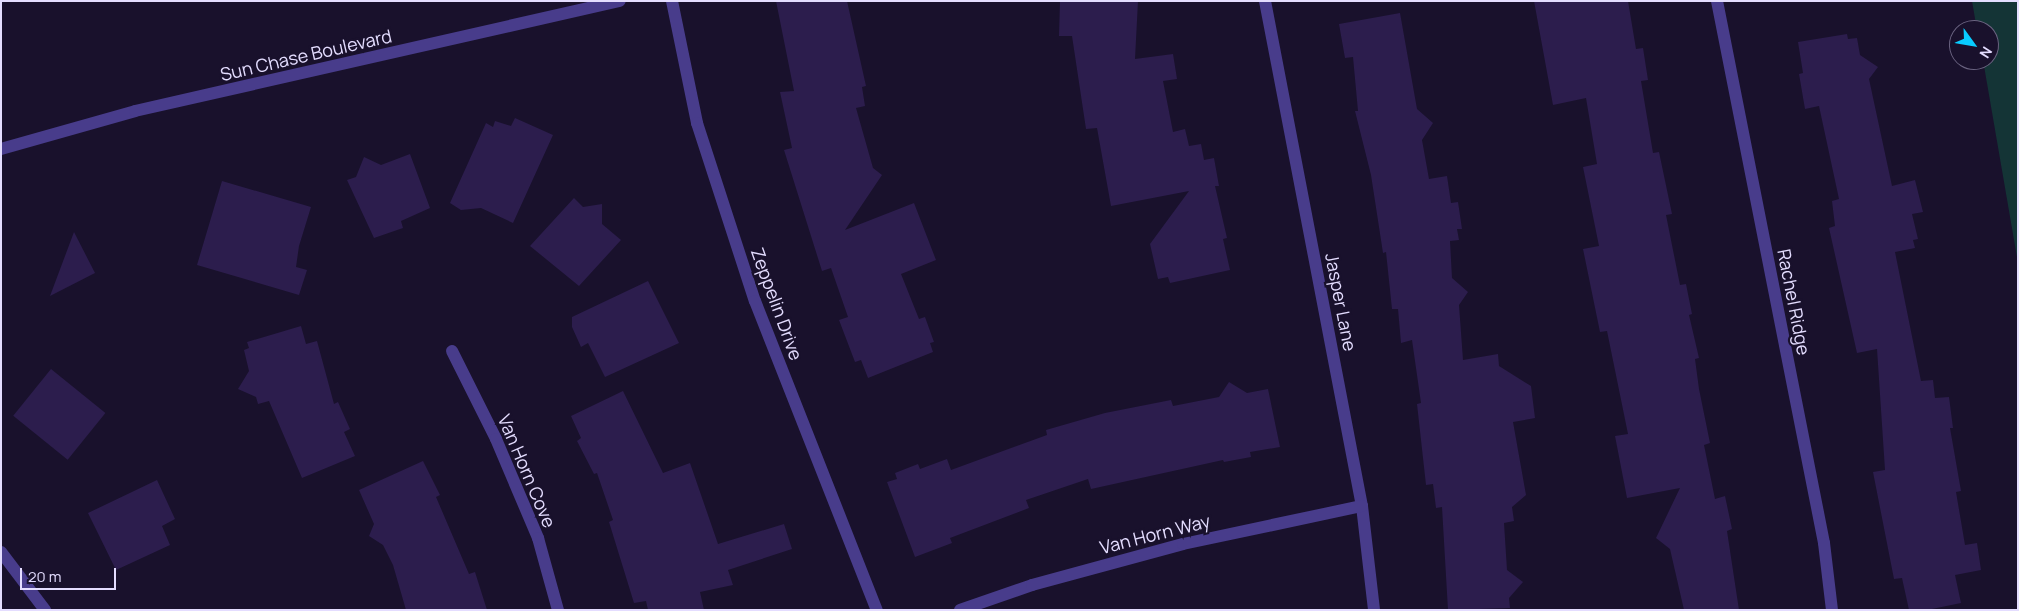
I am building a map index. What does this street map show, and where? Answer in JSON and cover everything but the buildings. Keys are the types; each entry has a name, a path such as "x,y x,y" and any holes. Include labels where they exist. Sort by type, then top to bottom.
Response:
{"street":[{"name":"Sun Chase Boulevard","path":"1,149 134,111 620,1"},
{"name":"Zeppelin Drive","path":"672,1 697,123 755,301 877,610"},
{"name":"Jasper Lane","path":"1265,1 1362,506 1374,610"},
{"name":"Rachel Ridge","path":"1717,1 1824,542 1832,610"},
{"name":"Van Horn Cove","path":"452,352 496,439 538,538 558,610"},
{"name":"Van Horn Way","path":"960,610 1032,585 1183,544 1362,506"},
{"path":"1,552 45,610"}],"green space":[{"path":"1972,1 2018,1 2018,263 1985,70 1999,70 1999,20 1975,20"}]}
